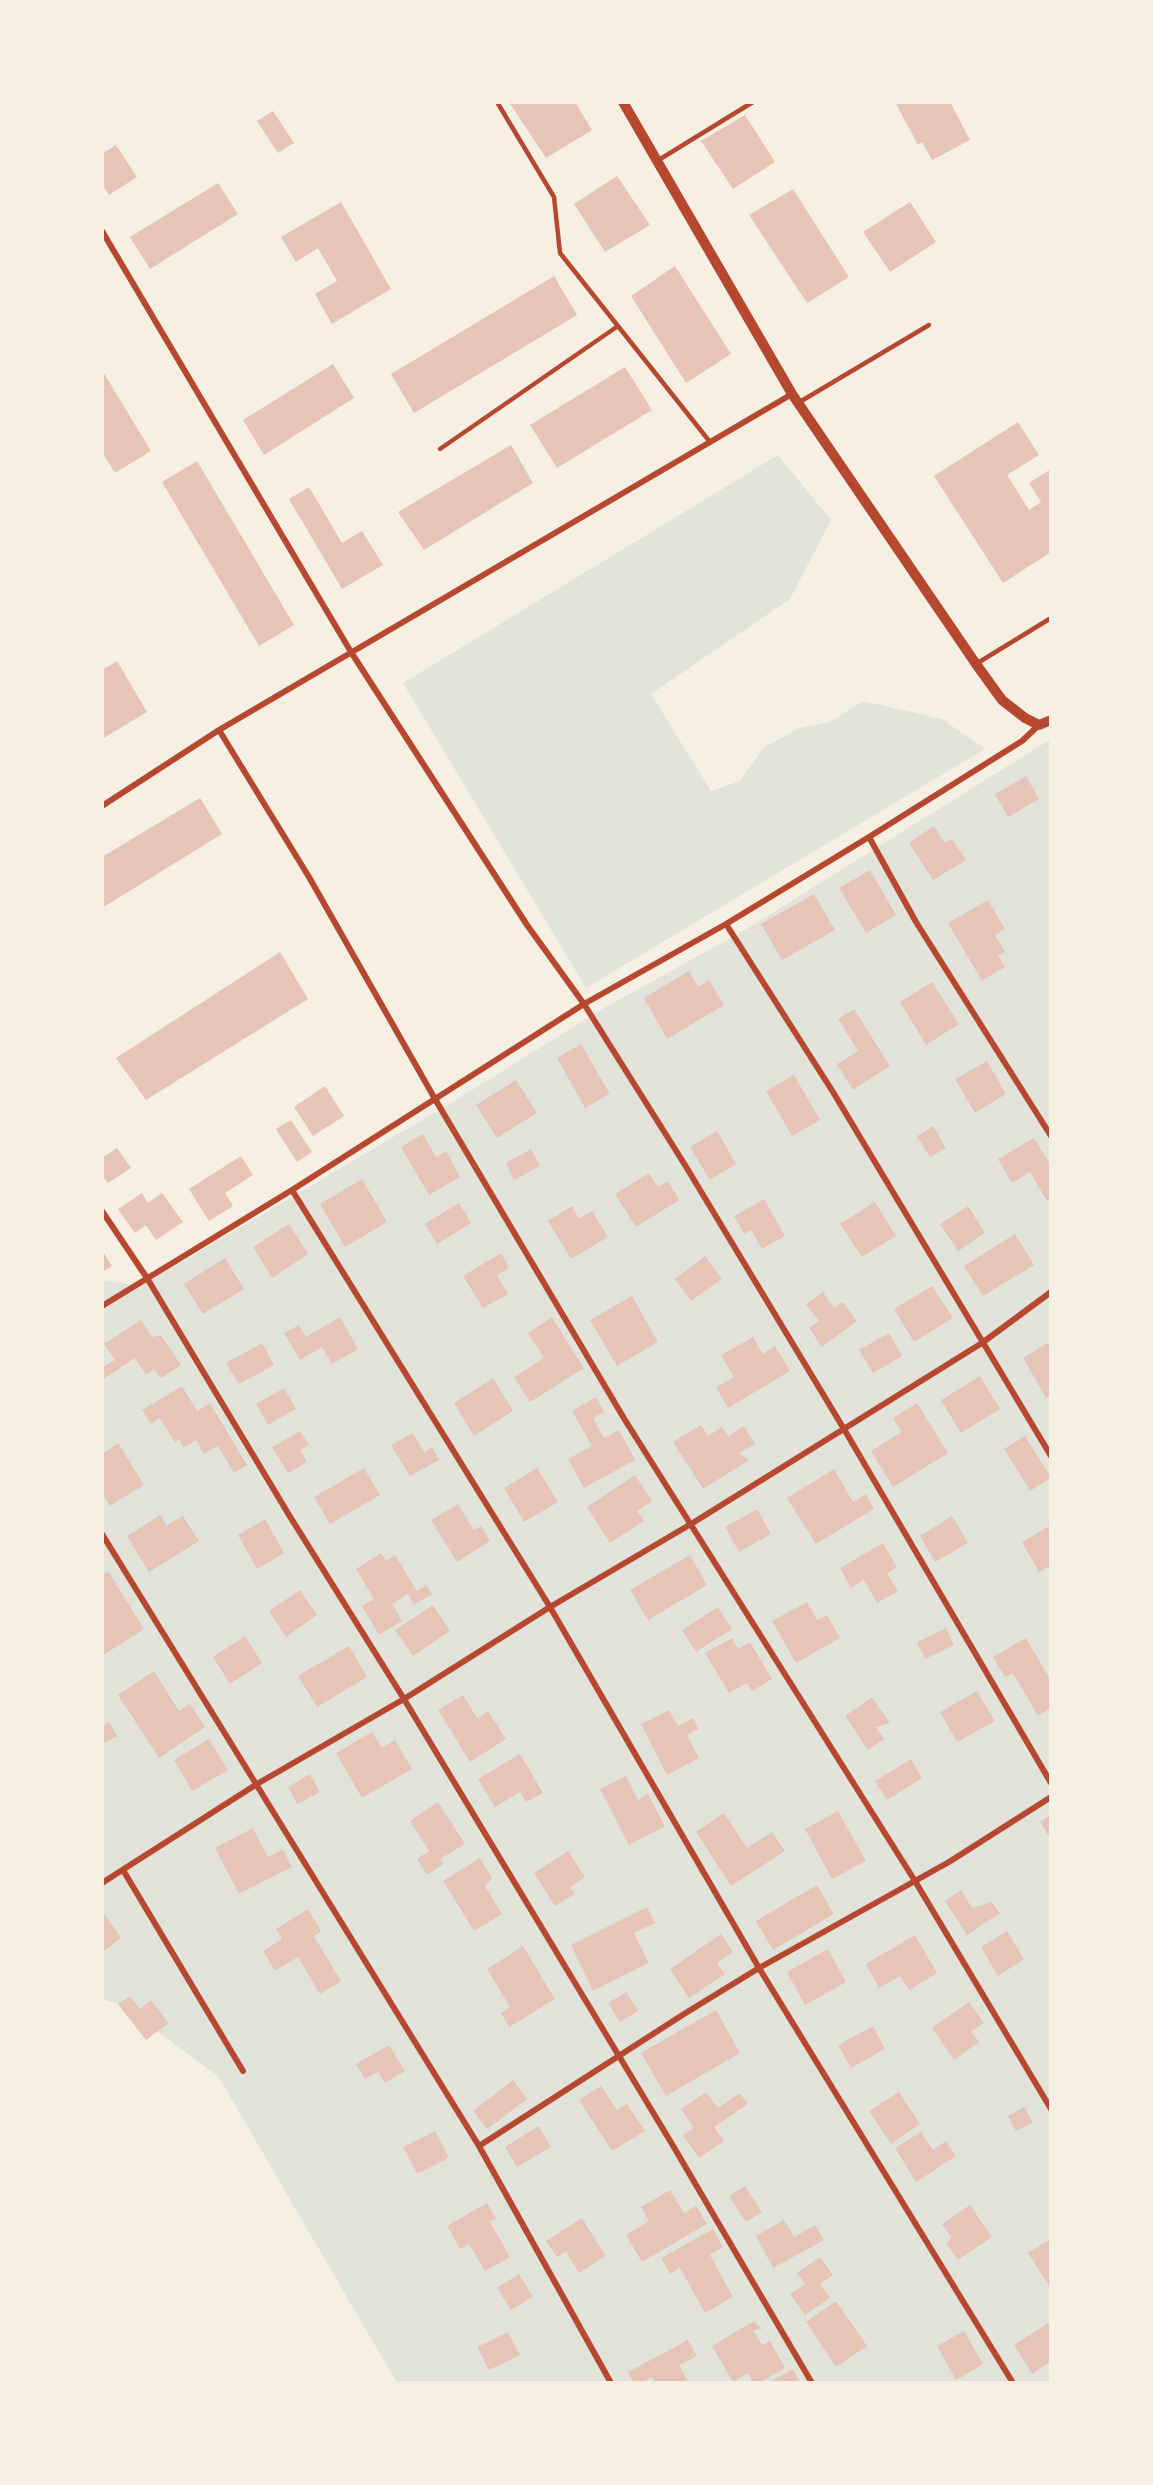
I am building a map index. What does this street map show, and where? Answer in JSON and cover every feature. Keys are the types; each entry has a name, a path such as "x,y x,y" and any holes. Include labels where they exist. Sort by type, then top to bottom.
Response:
{"street":[{"path":"623,102 795,398 1002,699 1039,725"},
{"path":"102,231 351,652 527,925 584,1004 685,1164 844,1429 1051,1783"},
{"path":"102,806 219,730 351,652 710,442 795,398"},
{"path":"102,1306 292,1190 584,1004 726,924 869,837 1022,741 1039,725 1051,720"},
{"path":"219,730 309,877 435,1099 625,1420 915,1881 1051,2109"},
{"path":"869,837 916,922 1051,1136"},
{"path":"726,924 833,1092 1051,1455"},
{"path":"292,1190 550,1607 759,1968 1013,2383"},
{"path":"102,1211 147,1278 289,1515 404,1699 812,2383"},
{"path":"102,1883 257,1784 404,1699 550,1607 691,1524 844,1429 982,1342 1051,1292"},
{"path":"102,1534 478,2146 611,2383"},
{"path":"478,2146 759,1968 915,1881 1051,1797"},
{"path":"123,1870 243,2071"}],"lane":[{"path":"498,102 554,197 560,253 710,442"},
{"path":"657,160 753,102"},
{"path":"795,398 929,325"},
{"path":"440,449 618,326"},
{"path":"976,664 1051,618"}],"shaded area":[{"path":"778,455 831,520 790,599 651,694 711,791 740,781 763,748 799,728 830,722 863,701 942,719 985,749 586,988 403,683"},
{"path":"1051,739 1051,2383 397,2383 218,2076 119,2004 102,1999 102,1280 141,1286 451,1103 602,1009 740,933"}],"building":[{"path":"509,102 575,102 592,130 546,158"},
{"path":"895,102 950,102 970,140 932,160 922,142 918,145"},
{"path":"273,111 294,143 278,153 257,121"},
{"path":"745,115 775,162 733,189 701,141"},
{"path":"116,145 137,177 109,195 102,184 102,147 105,152"},
{"path":"617,176 650,225 605,252 574,204"},
{"path":"218,183 238,214 150,269 130,237"},
{"path":"793,189 849,277 807,303 749,215"},
{"path":"341,202 391,289 332,324 315,294 337,281 318,248 296,262 281,237"},
{"path":"910,202 936,242 890,272 863,232"},
{"path":"675,266 731,354 686,383 631,296"},
{"path":"554,276 577,315 414,413 391,374"},
{"path":"333,364 354,398 264,455 243,420"},
{"path":"625,367 652,410 557,468 530,425"},
{"path":"102,370 151,451 115,473 102,452"},
{"path":"1018,422 1039,455 1007,475 1029,510 1041,502 1029,483 1051,469 1051,552 1003,583 934,476"},
{"path":"511,445 533,483 424,550 398,512"},
{"path":"197,461 294,625 259,646 162,482"},
{"path":"309,487 342,543 362,531 383,565 342,589 289,499"},
{"path":"117,661 147,712 102,739 102,670"},
{"path":"1026,776 1039,799 1008,817 995,794"},
{"path":"200,798 222,834 102,908 102,857"},
{"path":"934,826 945,843 952,839 966,860 933,880 909,843"},
{"path":"870,870 896,915 866,933 839,888"},
{"path":"814,894 835,930 782,960 761,924"},
{"path":"988,900 1005,929 995,935 1005,952 998,956 1005,967 982,981 948,923"},
{"path":"280,952 308,999 146,1100 116,1058"},
{"path":"689,971 698,987 709,980 724,1005 667,1039 644,998"},
{"path":"932,982 959,1024 926,1045 900,1002"},
{"path":"854,1009 890,1066 853,1090 837,1064 858,1051 838,1019"},
{"path":"581,1044 610,1094 585,1108 557,1058"},
{"path":"987,1061 1006,1094 975,1113 955,1079"},
{"path":"794,1075 820,1120 792,1136 766,1091"},
{"path":"516,1080 537,1113 497,1138 476,1105"},
{"path":"325,1086 344,1116 313,1136 294,1107"},
{"path":"291,1120 312,1152 297,1162 276,1129"},
{"path":"933,1126 946,1148 930,1157 917,1136"},
{"path":"717,1131 736,1164 710,1180 690,1147"},
{"path":"423,1134 436,1157 446,1151 460,1177 429,1195 401,1147"},
{"path":"1034,1138 1051,1166 1051,1199 1047,1201 1030,1172 1012,1183 998,1159"},
{"path":"117,1148 131,1168 108,1183 102,1175 102,1158"},
{"path":"531,1149 540,1166 514,1180 506,1163"},
{"path":"241,1156 253,1175 225,1193 233,1206 209,1221 189,1189"},
{"path":"649,1173 658,1187 668,1181 679,1200 636,1227 615,1194"},
{"path":"362,1179 387,1222 345,1247 320,1204"},
{"path":"142,1193 148,1203 162,1193 183,1222 156,1240 146,1225 135,1233 118,1209"},
{"path":"764,1199 785,1236 762,1249 751,1230 744,1234 734,1216"},
{"path":"875,1202 896,1236 862,1257 840,1224"},
{"path":"459,1203 471,1223 437,1244 425,1224"},
{"path":"572,1206 579,1219 592,1211 608,1237 571,1259 548,1221"},
{"path":"968,1206 985,1233 958,1251 940,1224"},
{"path":"289,1224 308,1254 272,1278 253,1247"},
{"path":"1015,1234 1034,1265 983,1296 964,1266"},
{"path":"102,1250 112,1266 102,1272"},
{"path":"501,1253 509,1268 497,1275 508,1294 483,1308 463,1276"},
{"path":"705,1256 722,1279 691,1301 675,1279"},
{"path":"225,1258 244,1289 203,1314 184,1284"},
{"path":"932,1286 953,1318 914,1342 894,1309"},
{"path":"823,1292 834,1308 843,1302 857,1321 822,1347 809,1328 819,1321 806,1304"},
{"path":"632,1296 658,1342 617,1366 590,1320"},
{"path":"340,1317 358,1349 332,1364 322,1347 300,1360 284,1333 299,1325 306,1337"},
{"path":"552,1317 584,1368 530,1402 514,1377 544,1358 528,1333"},
{"path":"141,1320 152,1337 161,1335 181,1365 161,1378 154,1369 146,1375 135,1358 102,1380 102,1368 115,1360 104,1344"},
{"path":"889,1333 902,1356 873,1373 859,1350"},
{"path":"753,1337 763,1354 775,1346 790,1371 728,1408 716,1387 734,1377 721,1355"},
{"path":"262,1343 274,1365 239,1384 226,1363"},
{"path":"1048,1343 1051,1348 1051,1395 1046,1398 1023,1358"},
{"path":"980,1376 1000,1409 961,1433 941,1400"},
{"path":"493,1378 513,1411 474,1436 454,1403"},
{"path":"182,1386 197,1411 210,1403 247,1465 234,1473 218,1446 204,1454 196,1440 184,1447 179,1439 175,1442 160,1418 151,1424 142,1410"},
{"path":"284,1388 296,1409 268,1425 256,1404"},
{"path":"596,1397 604,1412 593,1418 604,1438 619,1430 635,1460 584,1488 568,1459 592,1446 572,1411"},
{"path":"917,1403 948,1453 893,1487 871,1451 902,1432 893,1418"},
{"path":"701,1425 708,1436 722,1427 728,1436 744,1426 755,1444 739,1453 749,1460 703,1489 673,1442"},
{"path":"300,1431 309,1445 300,1450 307,1462 288,1473 272,1447"},
{"path":"413,1433 424,1452 432,1447 439,1460 410,1476 391,1445"},
{"path":"1025,1436 1051,1478 1030,1491 1004,1449"},
{"path":"118,1443 144,1485 110,1506 102,1493 102,1454"},
{"path":"364,1468 380,1495 330,1524 314,1497"},
{"path":"537,1468 558,1502 524,1522 504,1488"},
{"path":"834,1469 853,1502 866,1494 874,1509 816,1544 787,1498"},
{"path":"635,1475 652,1501 637,1511 644,1521 610,1543 587,1507"},
{"path":"458,1504 474,1530 481,1526 490,1541 457,1562 431,1520"},
{"path":"757,1509 771,1534 739,1552 725,1527"},
{"path":"160,1515 167,1525 183,1516 199,1541 149,1572 127,1536"},
{"path":"952,1516 968,1543 935,1562 920,1536"},
{"path":"265,1519 284,1553 257,1569 238,1535"},
{"path":"1051,1525 1051,1566 1039,1572 1022,1542"},
{"path":"883,1543 897,1567 887,1573 898,1591 877,1603 864,1580 851,1588 840,1568"},
{"path":"381,1553 386,1561 395,1555 417,1591 426,1585 432,1594 414,1605 408,1594 392,1604 402,1621 379,1635 362,1606 374,1599 356,1569"},
{"path":"690,1555 707,1585 648,1620 630,1590"},
{"path":"108,1571 144,1629 102,1656 102,1575"},
{"path":"300,1590 317,1615 286,1637 269,1611"},
{"path":"807,1602 817,1620 827,1615 840,1638 796,1663 772,1621"},
{"path":"433,1605 450,1631 413,1656 395,1630"},
{"path":"718,1607 732,1629 696,1652 682,1630"},
{"path":"946,1628 954,1645 925,1659 917,1642"},
{"path":"245,1636 262,1663 230,1684 213,1657"},
{"path":"732,1638 738,1649 750,1642 772,1679 752,1691 747,1683 729,1693 705,1653"},
{"path":"1026,1638 1051,1681 1051,1708 1038,1716 1013,1673 1005,1677 993,1657"},
{"path":"349,1646 367,1677 317,1707 298,1676"},
{"path":"154,1671 179,1711 190,1704 205,1727 159,1758 118,1695"},
{"path":"977,1691 995,1721 957,1742 940,1712"},
{"path":"463,1695 477,1718 488,1711 506,1739 470,1762 438,1710"},
{"path":"872,1697 890,1723 876,1727 884,1739 868,1750 845,1716"},
{"path":"669,1710 678,1726 693,1718 699,1729 687,1735 699,1758 667,1775 641,1724"},
{"path":"109,1722 117,1736 102,1744 102,1726"},
{"path":"372,1732 382,1748 395,1740 412,1769 362,1798 336,1753"},
{"path":"209,1739 228,1770 192,1791 174,1760"},
{"path":"520,1754 543,1793 526,1802 520,1792 495,1807 478,1779"},
{"path":"911,1759 922,1778 887,1800 875,1781"},
{"path":"310,1774 320,1792 297,1804 288,1787"},
{"path":"626,1776 638,1800 648,1794 665,1826 629,1845 600,1789"},
{"path":"438,1802 465,1844 440,1859 443,1864 427,1875 417,1859 429,1851 410,1821"},
{"path":"838,1811 866,1861 832,1879 805,1829"},
{"path":"724,1813 747,1848 772,1832 785,1851 731,1886 696,1832"},
{"path":"1051,1815 1051,1840 1040,1822"},
{"path":"253,1828 268,1857 283,1849 292,1867 239,1894 215,1848"},
{"path":"568,1851 585,1877 570,1887 575,1894 555,1906 534,1873"},
{"path":"480,1858 492,1878 485,1886 502,1914 474,1931 443,1881"},
{"path":"817,1885 834,1914 773,1950 756,1921"},
{"path":"961,1890 972,1908 992,1902 1000,1913 967,1935 945,1901"},
{"path":"647,1907 655,1923 634,1933 649,1963 593,1991 571,1945"},
{"path":"308,1909 321,1931 314,1936 341,1981 320,1994 298,1957 275,1971 263,1951 282,1939 276,1929"},
{"path":"102,1911 121,1938 102,1952"},
{"path":"1007,1931 1024,1959 998,1976 981,1947"},
{"path":"721,1934 733,1952 717,1963 725,1974 689,1998 670,1969"},
{"path":"915,1935 937,1973 909,1990 900,1976 879,1988 866,1964"},
{"path":"523,1946 555,1999 509,2027 501,2013 510,2007 487,1969"},
{"path":"828,1949 846,1982 805,2005 787,1972"},
{"path":"626,1992 638,2011 620,2022 608,2003"},
{"path":"130,1996 140,2009 151,2000 169,2023 146,2040 118,2004"},
{"path":"969,2002 984,2023 971,2031 979,2042 954,2060 932,2028"},
{"path":"716,2010 740,2053 666,2096 641,2053"},
{"path":"873,2026 885,2049 851,2068 838,2045"},
{"path":"389,2045 405,2071 385,2083 378,2072 365,2079 356,2064"},
{"path":"513,2080 527,2099 487,2129 473,2111"},
{"path":"601,2086 617,2110 627,2104 645,2131 612,2151 579,2100"},
{"path":"706,2092 718,2108 740,2093 748,2104 714,2127 724,2141 699,2158 683,2135 694,2128 681,2109"},
{"path":"899,2092 920,2124 891,2144 869,2111"},
{"path":"1024,2107 1033,2122 1016,2131 1008,2116"},
{"path":"539,2126 551,2147 517,2167 505,2147"},
{"path":"435,2131 449,2158 417,2174 403,2147"},
{"path":"921,2132 933,2150 946,2141 956,2156 916,2182 895,2148"},
{"path":"745,2186 762,2212 746,2222 729,2196"},
{"path":"670,2190 684,2213 696,2206 707,2224 642,2262 626,2235 649,2221 641,2207"},
{"path":"487,2203 496,2218 490,2222 510,2257 485,2271 469,2244 460,2249 447,2226"},
{"path":"970,2205 992,2237 958,2260 946,2243 952,2238 942,2224"},
{"path":"582,2218 606,2256 579,2273 566,2251 557,2257 546,2241"},
{"path":"784,2220 794,2237 815,2225 824,2240 773,2268 756,2236"},
{"path":"713,2229 723,2247 710,2255 733,2297 705,2313 680,2268 670,2274 661,2258"},
{"path":"1051,2239 1051,2289 1028,2253"},
{"path":"820,2257 833,2275 820,2284 830,2298 805,2315 790,2294 805,2284 797,2273"},
{"path":"519,2274 533,2297 511,2310 497,2288"},
{"path":"836,2301 867,2346 836,2367 806,2322"},
{"path":"754,2321 762,2329 753,2330 762,2345 770,2341 785,2368 759,2383 753,2383 748,2373 733,2382 712,2346"},
{"path":"1048,2323 1051,2327 1051,2361 1032,2374 1014,2345"},
{"path":"964,2331 983,2364 956,2380 937,2346"},
{"path":"508,2332 520,2355 489,2370 477,2347"},
{"path":"688,2340 697,2356 679,2365 689,2383 655,2383 652,2377 641,2383 634,2383 628,2372"},
{"path":"793,2369 800,2383 768,2383"}]}
